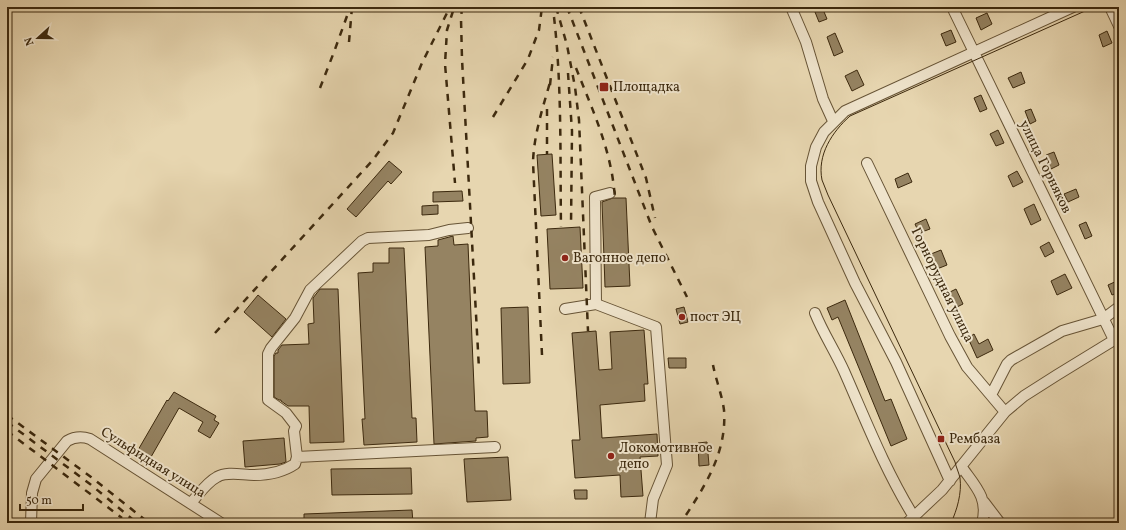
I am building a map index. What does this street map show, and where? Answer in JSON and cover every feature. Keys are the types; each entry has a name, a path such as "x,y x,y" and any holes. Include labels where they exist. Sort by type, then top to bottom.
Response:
{"street":[{"path":"791,7 806,42 823,99 833,121"},
{"name":"улица Горняков","path":"952,7 1103,319 1116,339"},
{"path":"950,481 896,362 855,283 818,202 811,181 811,166 816,147 824,132 833,121 845,111 973,51 1073,7"},
{"path":"1110,7 1119,26"},
{"name":"Горнорудная улица","path":"867,163 950,336 968,367 1005,412"},
{"path":"596,304 594,197 610,193"},
{"path":"191,503 217,476 227,474 256,475 276,472 288,469 295,464 297,457 294,431 296,426 286,413 268,400 268,354 271,348 295,318 310,290 362,241 368,238 429,235 450,230 468,228"},
{"path":"565,309 596,304 656,327 666,465 654,499 650,523"},
{"path":"991,395 1007,364 1011,360 1062,331 1103,319 1119,307"},
{"path":"815,313 822,329 834,349 878,451 902,497 911,520 950,481 1005,412 1024,396 1116,339"},
{"name":"Сульфидная улица","path":"31,523 32,493 36,479 67,442 71,439 84,437 90,438 222,523"},
{"path":"297,457 495,447"},
{"path":"961,466 984,502 1000,523"},
{"path":"982,523 985,512 984,502"}],"building":[{"path":"813,7 822,7 827,19 819,22"},
{"path":"987,13 992,24 981,30 976,18"},
{"path":"951,30 956,42 946,46 941,34"},
{"path":"1107,31 1112,43 1103,47 1099,35"},
{"path":"835,33 843,52 834,56 827,37"},
{"path":"857,70 864,85 852,91 845,76"},
{"path":"1021,72 1025,83 1013,88 1008,78"},
{"path":"981,95 987,109 980,112 974,98"},
{"path":"1031,109 1036,121 1030,124 1025,111"},
{"path":"998,130 1004,143 996,146 990,134"},
{"path":"1054,152 1059,165 1051,169 1046,155"},
{"path":"552,154 556,215 541,216 537,155"},
{"path":"389,161 402,172 391,184 388,181 356,217 347,209"},
{"path":"1017,171 1023,182 1013,187 1008,176"},
{"path":"908,173 912,182 898,188 895,179"},
{"path":"1076,189 1079,197 1068,202 1064,194"},
{"path":"462,191 463,201 433,202 433,192"},
{"path":"613,198 626,198 630,286 605,287 602,202"},
{"path":"1034,204 1041,220 1031,225 1024,209"},
{"path":"438,205 438,214 422,215 422,206"},
{"path":"926,219 930,229 919,233 915,224"},
{"path":"1086,222 1092,236 1085,239 1079,225"},
{"name":"Вагонное депо","path":"580,227 583,288 550,289 547,229"},
{"path":"453,236 454,245 468,244 475,411 487,411 488,437 476,438 476,441 434,444 425,247 438,246 438,240"},
{"path":"1049,242 1054,252 1045,257 1040,247"},
{"path":"389,248 404,248 412,418 416,418 417,442 364,445 362,419 365,419 358,273 373,272 373,263 389,263"},
{"path":"941,250 947,265 937,269 931,254"},
{"path":"1065,274 1072,288 1057,295 1051,281"},
{"path":"1119,280 1119,292 1112,295 1108,285"},
{"path":"320,289 338,289 344,442 310,443 309,406 288,406 281,400 274,397 274,356 278,353 278,350 282,345 309,344 308,324 314,323 313,298"},
{"path":"956,289 963,304 955,308 948,293"},
{"path":"258,295 286,319 272,337 244,312"},
{"path":"845,300 885,401 891,399 907,439 891,446 838,317 832,320 827,308"},
{"path":"528,307 530,383 503,384 501,308"},
{"name":"пост ЭЦ","path":"684,307 688,322 680,324 676,309"},
{"path":"644,330 648,384 644,384 645,401 600,405 602,438 657,434 658,456 640,457 643,496 621,497 620,475 575,478 572,440 580,440 572,333 596,331 599,370 612,369 610,332"},
{"path":"974,334 979,344 988,339 993,350 977,358 968,338"},
{"path":"668,358 686,358 686,368 669,368"},
{"path":"174,392 216,416 214,420 219,423 210,438 198,431 203,422 179,408 147,464 134,457 167,400 168,401"},
{"path":"284,438 286,462 280,464 245,467 243,441"},
{"path":"707,442 709,465 699,466 698,443"},
{"path":"508,457 511,500 467,502 464,459"},
{"path":"411,468 412,494 332,495 331,469"},
{"path":"574,490 587,490 587,499 575,499"},
{"path":"412,510 413,523 304,523 304,514"}],"tram line":[{"path":"951,523 960,495 960,478 955,462 828,195 822,180 821,171 824,153 837,129 850,116 1094,7"}],"railway":[{"path":"349,42 352,7"},
{"path":"215,333 372,161 393,133 422,63 450,7"},
{"path":"462,7 462,59 479,369"},
{"path":"493,117 528,59 539,30 542,7"},
{"path":"556,7 567,45 575,87 579,120 588,331"},
{"path":"567,7 652,227 687,297"},
{"path":"579,7 646,178 655,218"},
{"path":"453,11 447,30 445,64 455,183"},
{"path":"320,88 347,16"},
{"path":"554,17 557,43 559,95 561,227"},
{"path":"550,85 553,57"},
{"path":"576,68 596,118 608,156 612,172 615,197"},
{"path":"568,73 572,131 571,226"},
{"path":"542,355 533,162 537,131 551,79"},
{"path":"547,109 547,154"},
{"path":"686,515 714,466 722,439 724,410 713,365"},
{"path":"7,415 91,477 149,523"},
{"path":"7,422 90,484 137,523"},
{"path":"7,431 122,518"}],"place":[{"name":"Площадка","path":"604,87"},
{"name":"Вагонное депо","path":"565,258"},
{"name":"пост ЭЦ","path":"682,317"},
{"name":"Рембаза","path":"941,439"},
{"name":"Локомотивное депо","path":"611,456"}]}
